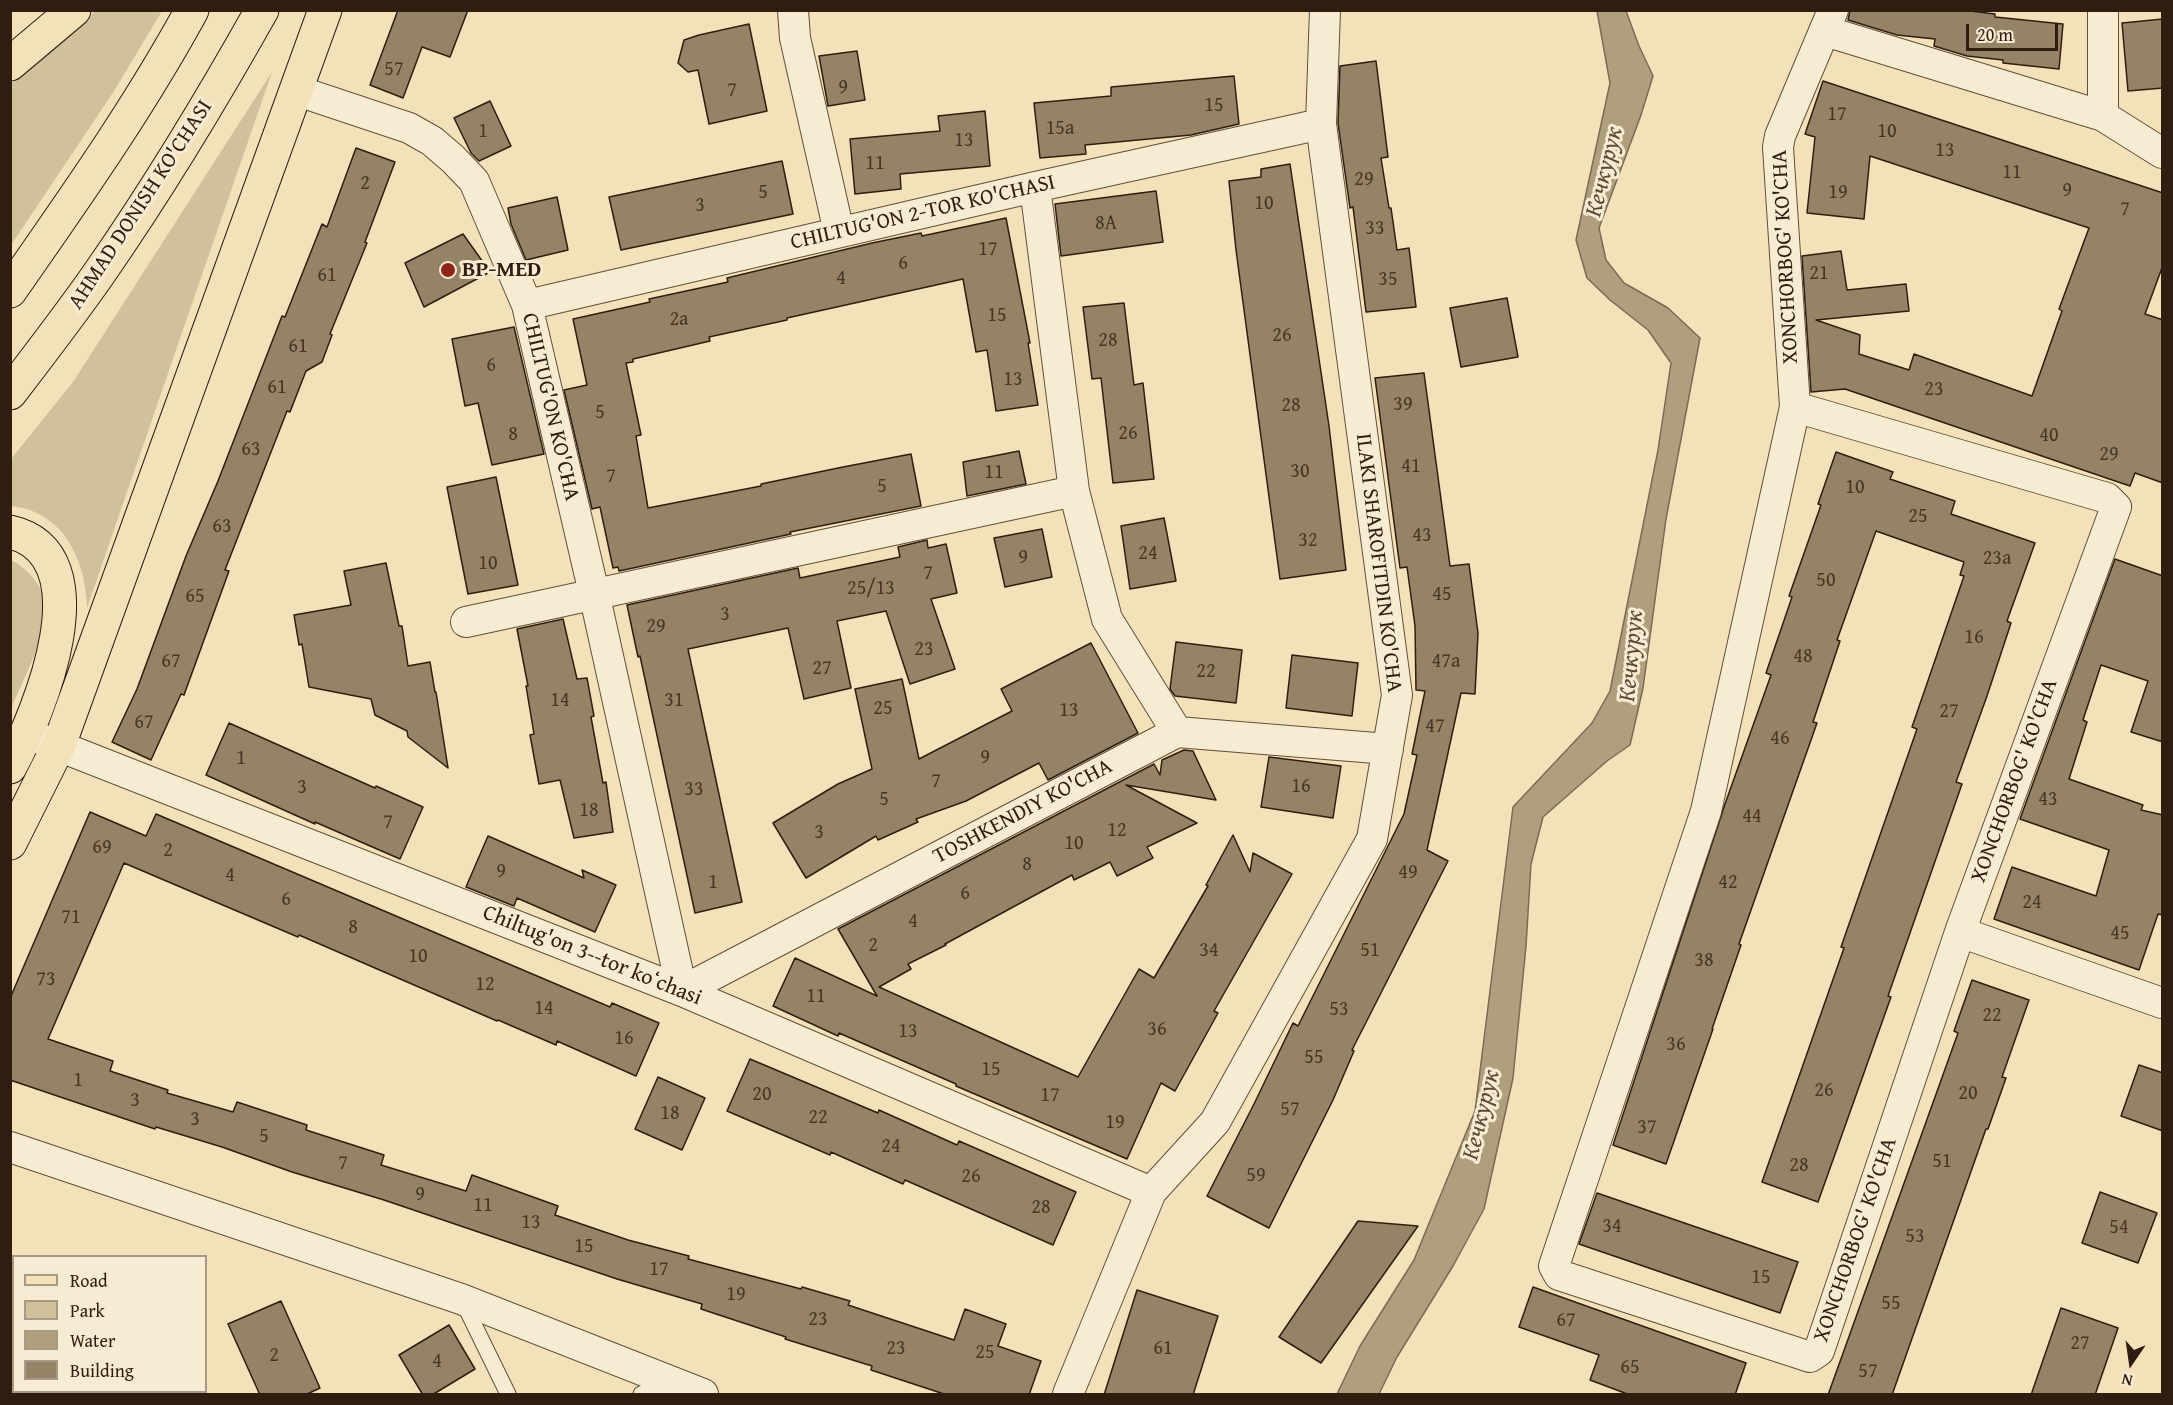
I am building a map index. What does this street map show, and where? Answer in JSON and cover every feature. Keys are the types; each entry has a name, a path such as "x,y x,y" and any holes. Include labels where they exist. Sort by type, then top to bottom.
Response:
{"main road":[{"path":"10,64 74,10"},
{"path":"10,291 116,139 192,10"},
{"name":"AHMAD DONISH KO'CHASI","path":"10,393 98,275 220,83 262,10"},
{"path":"220,83 284,10"},
{"path":"10,843 59,745 325,10"},
{"path":"10,532 28,540 49,559 55,573 61,604 55,647 28,734 10,767"}],"street":[{"path":"793,10 795,38 839,232"},
{"name":"ILAKI SHAROFITDIN KO'CHA","path":"1068,1395 1151,1192 1215,1122 1372,839 1397,695 1321,124 1325,10"},
{"path":"2103,10 2103,116"},
{"path":"1829,21 2103,116 2163,153"},
{"name":"XONCHORBOG' KO'CHA","path":"1795,407 2107,498 2116,507 1960,932 1820,1351 1809,1357 1559,1275 1554,1266 1706,811 1795,407 1778,147 1780,136 1829,21"},
{"name":"CHILTUG'ON KO'CHA","path":"295,90 409,128 432,141 474,181 527,305 594,593 682,991"},
{"name":"CHILTUG'ON 2-TOR KO'CHASI","path":"527,305 1035,187 1321,124"},
{"path":"1035,187 1074,491 1107,619 1177,732 1388,749"},
{"path":"466,622 1074,491"},
{"name":"TOSHKENDIY KO'CHA","path":"682,991 1177,732"},
{"name":"Chiltug'on 3--tor koʻchasi","path":"28,734 682,991 1151,1192"},
{"path":"1960,932 2163,1002"},
{"path":"10,1147 461,1299 703,1395"}],"lane":[{"path":"461,1299 508,1395"},
{"path":"641,1395 668,1381"}],"green space":[{"path":"96,11 162,11 114,91 11,245 11,84"},
{"path":"272,72 87,608 82,573 68,541 45,517 11,506 11,459 73,382"},
{"path":"11,560 28,572 41,589 44,616 34,657 11,709"}],"water":[{"name":"Кечкурук","path":"1597,11 1626,11 1653,76 1599,228 1606,260 1624,283 1668,308 1700,338 1666,519 1643,688 1630,745 1607,761 1543,817 1531,864 1526,946 1513,1078 1484,1209 1453,1266 1397,1357 1379,1394 1337,1394 1360,1346 1414,1260 1475,1111 1513,807 1592,723 1610,691 1658,450 1671,363 1648,330 1610,300 1587,278 1576,240 1610,83"}],"building":[{"path":"398,10 468,10 450,57 422,47 403,98 370,85"},
{"path":"1850,10 1962,10 1995,14 1995,17 2063,24 2059,69 2003,63 2003,60 1967,56 1934,46 1935,39 1897,35 1848,20"},
{"path":"2163,19 2163,88 2128,91 2122,23"},
{"path":"749,24 767,111 709,124 698,70 688,72 678,63 684,40"},
{"path":"857,51 865,100 828,106 819,56"},
{"path":"1376,61 1388,157 1381,158 1389,208 1391,208 1397,250 1409,248 1416,307 1366,312 1353,207 1350,208 1338,123 1340,66"},
{"path":"1234,76 1239,124 1191,135 1085,145 1086,154 1040,158 1034,103 1111,96 1111,87"},
{"path":"1823,81 2163,193 2163,265 2145,314 2163,320 2163,483 2135,473 2130,486 1845,389 1811,392 1802,256 1841,251 1847,290 1906,284 1909,311 1816,320 1860,335 1859,354 1909,370 1914,354 2032,396 2062,311 2059,309 2089,228 1870,156 1864,219 1807,213 1815,137 1805,134"},
{"path":"490,101 511,146 479,161 471,153 454,118"},
{"path":"985,111 990,166 900,174 901,189 855,194 850,139 940,131 938,116"},
{"path":"356,148 395,162 365,242 367,243 330,334 332,335 322,362 306,371 290,412 287,411 225,570 229,571 184,695 181,694 151,760 112,742 137,689 186,556 218,481 282,316 285,317 322,224 327,227"},
{"path":"782,161 793,214 621,250 609,197"},
{"path":"1290,164 1329,426 1346,570 1280,579 1236,250 1229,181 1261,177 1261,169"},
{"path":"1156,191 1163,242 1061,256 1055,204"},
{"path":"557,197 568,250 526,260 511,224 508,208"},
{"path":"1006,218 1030,343 1028,343 1038,405 996,411 987,350 976,352 963,279 787,318 787,320 709,337 710,341 633,359 633,362 626,363 641,435 636,436 648,508 911,454 921,506 790,532 791,534 619,571 618,567 613,568 600,507 592,509 564,390 587,385 573,319 650,302 649,299 728,282 727,278 872,243 921,233 922,236"},
{"path":"463,234 490,272 424,307 405,263"},
{"path":"1507,298 1518,357 1461,367 1450,308"},
{"path":"1124,303 1134,385 1143,383 1154,479 1113,483 1101,378 1092,379 1083,307"},
{"path":"514,327 544,454 492,465 478,403 465,406 452,339"},
{"path":"1424,373 1450,566 1469,564 1478,633 1475,694 1461,693 1427,850 1448,861 1352,1050 1354,1051 1333,1100 1269,1228 1207,1196 1293,1023 1298,1026 1404,814 1417,755 1412,754 1425,691 1416,690 1415,626 1407,567 1400,568 1375,378"},
{"path":"1019,451 1026,484 967,496 963,462"},
{"path":"1836,452 1893,472 1890,479 1955,501 1951,514 2035,543 2007,621 2011,623 1987,696 1956,782 1962,784 1888,996 1891,997 1818,1202 1762,1182 1844,948 1841,947 1917,729 1912,727 1964,576 1960,575 1964,562 1876,531 1837,640 1840,641 1813,722 1817,723 1739,944 1741,945 1666,1164 1613,1145 1725,804 1771,675 1766,673 1792,597 1789,596 1821,505 1818,504"},
{"path":"496,477 518,585 468,594 447,487"},
{"path":"1164,518 1176,581 1130,589 1121,526"},
{"path":"1042,529 1052,577 1005,587 994,538"},
{"path":"927,540 928,548 946,544 957,593 931,599 955,669 910,684 886,611 837,621 851,688 804,699 788,628 688,649 742,902 695,913 627,605 798,568 800,578 900,557 898,547"},
{"path":"2115,559 2163,576 2163,742 2131,732 2148,681 2101,665 2083,720 2087,722 2069,779 2143,805 2141,810 2163,815 2163,915 2158,914 2139,970 1994,919 2012,867 2096,896 2109,850 2020,819"},
{"path":"386,563 399,626 402,626 408,666 430,662 448,768 408,737 407,731 375,715 371,699 309,687 302,644 299,645 294,615 351,605 344,571"},
{"path":"563,619 577,679 587,678 594,716 591,717 603,783 606,782 613,832 574,838 560,780 539,784 530,735 534,734 526,686 528,686 517,629"},
{"path":"1176,642 1242,650 1236,703 1175,696 1170,689"},
{"path":"1091,643 1138,733 1048,780 1039,763 966,801 916,819 918,822 878,840 876,836 806,878 773,823 838,784 872,769 855,689 902,679 919,759 1012,711 1001,689"},
{"path":"1292,655 1358,663 1352,716 1286,708"},
{"path":"229,723 423,807 400,859 206,775"},
{"path":"1184,750 1193,751 1216,800 1126,785 1197,823 1147,847 1153,858 1117,876 1110,862 1074,880 1072,875 908,964 911,969 879,987 1078,1077 1139,969 1154,978 1208,886 1206,885 1233,835 1250,872 1253,853 1292,874 1214,1011 1218,1013 1175,1091 1161,1083 1127,1159 773,1006 795,958 877,996 838,929 1154,764 1160,775 1162,760"},
{"path":"1269,757 1341,766 1333,818 1261,807"},
{"path":"90,812 146,836 156,814 610,1007 612,1003 659,1023 636,1076 557,1041 556,1045 497,1021 299,935 298,937 124,863 48,1039 113,1061 110,1071 168,1090 167,1093 233,1112 237,1102 307,1125 306,1130 384,1155 381,1165 466,1191 472,1175 558,1206 555,1215 628,1240 689,1256 688,1259 850,1301 848,1305 954,1340 965,1309 1006,1324 998,1346 1041,1361 1029,1395 947,1395 871,1370 872,1366 785,1339 786,1337 701,1309 702,1304 617,1279 384,1200 292,1172 222,1147 156,1127 155,1129 10,1080 11,996"},
{"path":"488,836 584,878 582,870 616,885 595,932 517,898 514,906 466,887"},
{"path":"1972,980 2029,1000 2002,1077 2006,1078 1892,1395 1828,1395 1958,1033 1954,1031"},
{"path":"750,1059 878,1113 879,1110 957,1145 959,1141 1076,1192 1053,1245 905,1180 903,1184 831,1152 830,1155 727,1111"},
{"path":"2139,1065 2163,1073 2163,1131 2121,1116"},
{"path":"658,1077 705,1098 682,1150 635,1129"},
{"path":"2100,1192 2157,1213 2138,1263 2082,1243"},
{"path":"1597,1193 1798,1262 1780,1313 1579,1244"},
{"path":"1358,1221 1418,1226 1321,1363 1279,1337"},
{"path":"1533,1287 1746,1363 1735,1395 1630,1395 1590,1380 1599,1355 1519,1327"},
{"path":"1137,1290 1218,1316 1193,1395 1104,1395"},
{"path":"281,1301 320,1388 305,1395 260,1395 228,1324"},
{"path":"2061,1308 2118,1328 2095,1395 2031,1395"},
{"path":"449,1325 475,1369 432,1395 423,1395 399,1355"}],"place":[{"name":"BP-MED","path":"448,270"}]}
